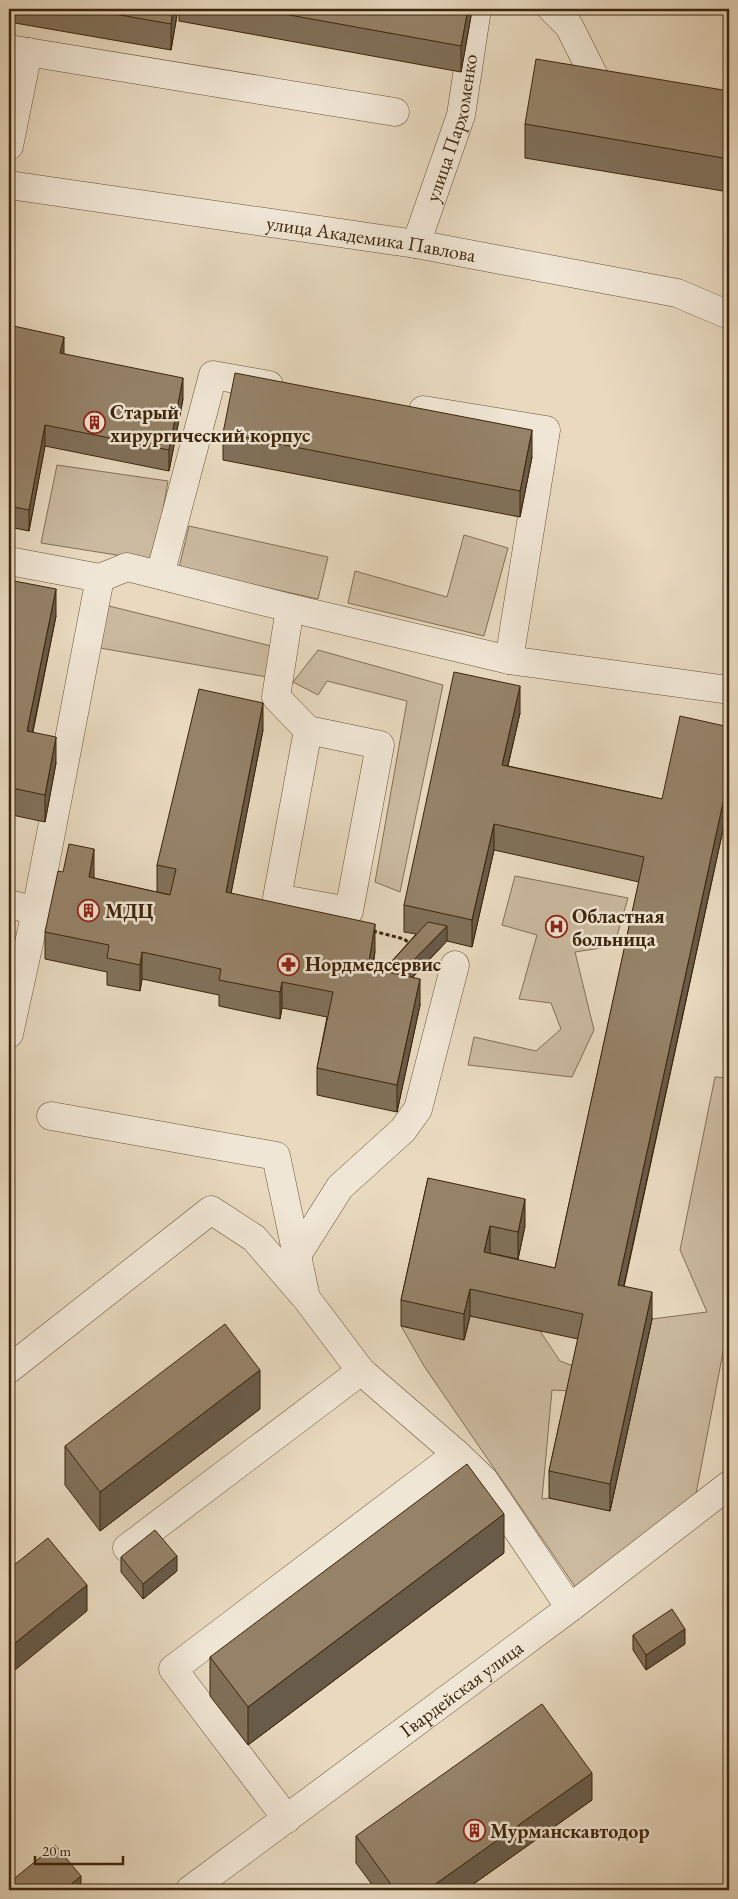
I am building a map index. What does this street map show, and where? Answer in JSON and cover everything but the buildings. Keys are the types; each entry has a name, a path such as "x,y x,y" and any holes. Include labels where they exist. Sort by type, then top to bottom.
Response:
{"street":[{"name":"улица Пархоменко","path":"416,244 461,116 477,9"},
{"path":"552,9 569,26 599,86 636,93"},
{"path":"9,146 19,51 395,112"},
{"name":"улица Академика Павлова","path":"9,184 416,244 677,293 729,315"},
{"path":"160,575 213,375 291,388"},
{"path":"399,406 546,430 508,660"},
{"path":"9,561 100,578 127,566 290,608 508,660 729,690"},
{"path":"9,1034 36,911 100,578"},
{"path":"290,608 276,696 308,730 380,745 349,911 278,898 308,730"},
{"path":"9,904 36,911"},
{"path":"297,1255 340,1186 403,1130 418,1109 455,965"},
{"path":"51,1116 276,1156 306,1298"},
{"path":"9,1369 211,1210 254,1238 306,1298 360,1371 457,1454 484,1480 570,1608"},
{"path":"127,1548 360,1371"},
{"path":"287,1819 173,1669 457,1454"},
{"name":"Гвардейская улица","path":"190,1890 570,1608 729,1485"}],"path":[{"path":"366,929 404,939 418,950"}],"shaded area":[{"path":"57,465 168,481 154,561 41,543"},
{"path":"189,526 328,557 318,599 179,568"},
{"path":"464,535 508,548 484,636 348,603 355,571 447,597"},
{"path":"105,605 275,647 267,677 94,647"},
{"path":"318,650 443,685 400,892 375,882 407,701 327,681 318,695 293,682"},
{"path":"515,876 628,898 614,946 575,952 594,1030 572,1077 468,1065 474,1037 536,1051 561,1029 551,1003 519,999 537,935 502,925"},
{"path":"715,1077 729,1078 729,1321 694,1504 576,1588 424,1366 401,1326 464,1340 470,1316 540,1331 560,1361 576,1367 570,1391 552,1390 542,1499 549,1498 610,1511 652,1319 707,1312 680,1250"}],"place":[{"name":"Старый хирургический корпус","path":"94,423"},
{"name":"МДЦ","path":"89,911"},
{"name":"Областная больница","path":"556,927"},
{"name":"Нордмедсервис","path":"289,964"},
{"name":"Мурманскавтодор","path":"474,1831"}]}
